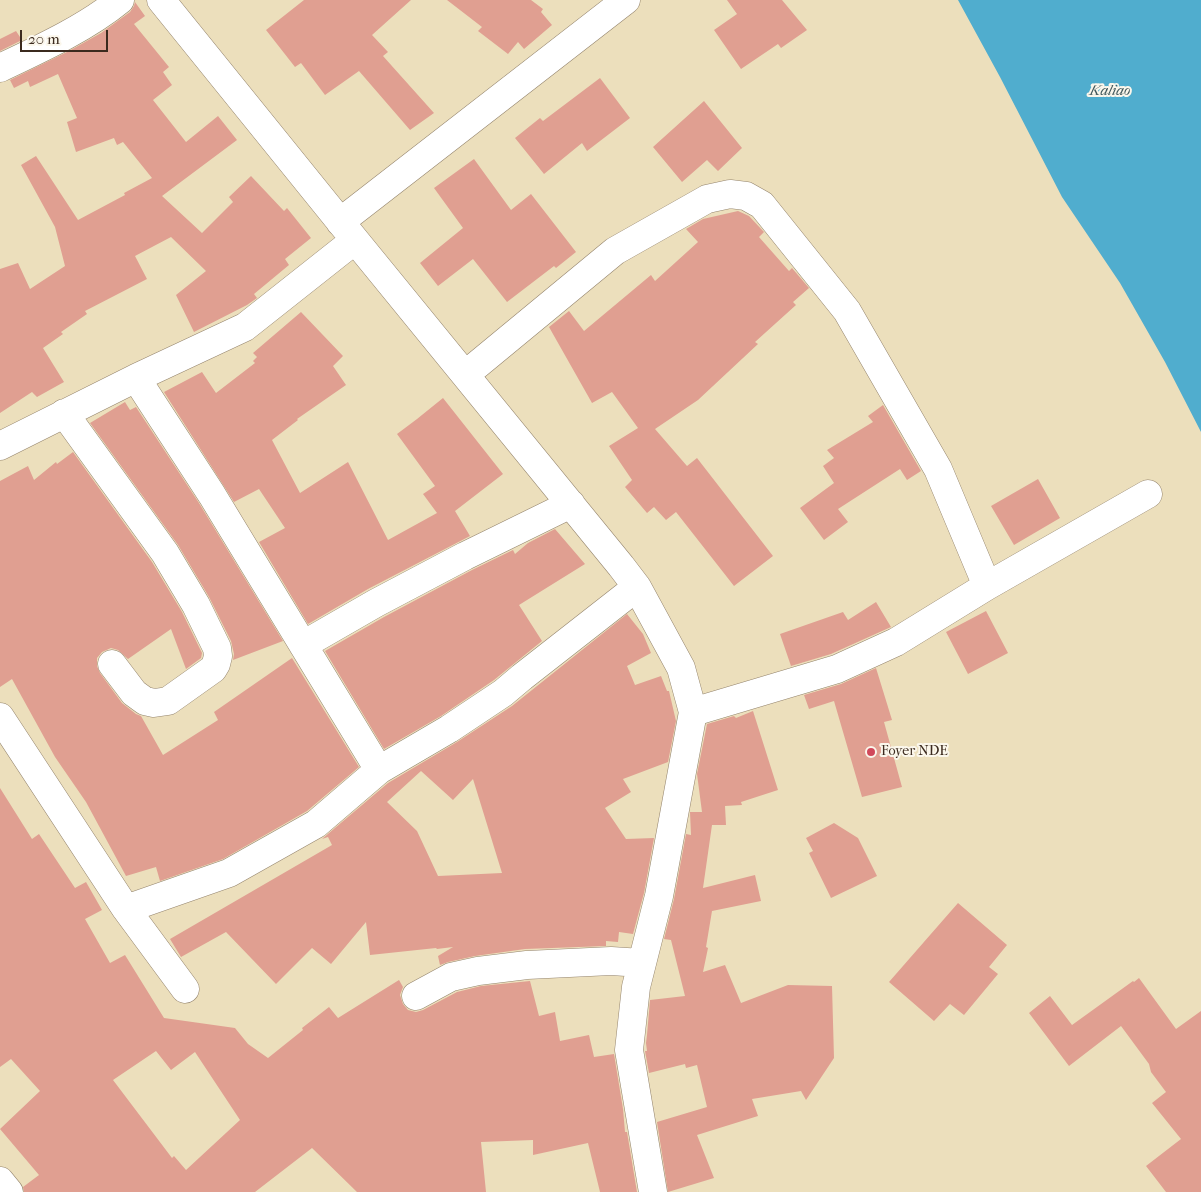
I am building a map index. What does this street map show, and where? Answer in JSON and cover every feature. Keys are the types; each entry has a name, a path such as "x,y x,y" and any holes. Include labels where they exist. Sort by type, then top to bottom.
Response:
{"street":[{"path":"0,68 36,51 103,14 120,0"},
{"path":"161,0 621,566 636,587 681,668 692,712 659,896 636,987 629,1050 654,1192"},
{"path":"0,446 136,378 245,327 348,230 626,0"},
{"path":"466,374 615,251 707,199 730,194 746,196 762,205 847,311 938,469 987,586"},
{"path":"136,378 212,495 380,770"},
{"path":"64,413 165,553 196,605 218,656 213,669 168,701 154,703 134,693 112,664"},
{"path":"692,712 837,669 896,642 987,586 1148,494"},
{"path":"303,645 376,603 465,556 571,504"},
{"path":"126,910 229,873 316,824 380,770 449,729 503,693 636,587"},
{"path":"0,717 126,910 185,989"},
{"path":"416,996 451,977 478,971 527,965 611,961 642,963"},
{"path":"0,1181 9,1192"}],"water":[{"name":"Kaliao","path":"958,0 1201,0 1201,432 1165,362 1120,283 1062,197"}],"building":[{"path":"304,0 411,0 372,35 388,52 383,56 434,113 410,130 359,71 325,95 301,63 295,67 266,30"},
{"path":"447,0 531,0 543,9 541,12 552,25 524,49 518,42 508,54 478,31 482,27"},
{"path":"727,0 782,0 807,30 781,48 778,44 741,69 714,30 737,14"},
{"path":"135,2 145,16 134,24 169,67 163,72 172,85 153,100 186,142 218,116 237,140 162,196 202,233 233,202 229,197 251,176 284,211 287,208 311,238 285,259 289,265 254,294 257,298 194,332 176,295 206,271 171,237 135,256 147,279 85,311 87,314 61,332 63,334 43,348 64,382 37,397 32,392 0,413 0,269 18,263 30,289 65,266 55,227 21,165 36,156 78,220 152,178 123,142 117,145 114,138 76,152 67,122 77,118 58,74 30,87 28,81 14,88 10,80 101,33 130,12"},
{"path":"16,31 22,40 0,51 0,39"},
{"path":"600,78 630,118 587,151 582,143 544,174 515,138 540,118 543,121"},
{"path":"704,101 742,148 718,171 707,160 682,182 653,147"},
{"path":"474,159 511,210 531,194 576,252 556,268 554,266 507,302 473,259 438,286 420,263 463,228 434,188"},
{"path":"738,211 749,216 764,232 759,237 789,271 792,268 809,288 793,302 796,305 755,342 758,344 698,400 655,429 687,466 697,458 773,556 734,586 676,512 666,520 654,507 647,513 625,487 632,480 609,446 638,428 612,392 592,403 549,327 569,311 584,331 651,275 655,281 698,242 686,229 703,219"},
{"path":"301,312 343,356 333,366 346,385 297,419 272,440 300,493 348,462 388,540 437,513 423,494 435,486 397,434 443,398 503,474 455,511 470,536 368,589 308,624 259,542 285,528 259,489 234,502 164,392 202,372 216,393 255,363 253,361 257,357 253,353"},
{"path":"125,402 130,410 136,407 199,503 283,641 233,660 234,654 231,641 209,597 178,545 90,423"},
{"path":"883,405 921,471 907,480 900,469 838,509 848,522 824,540 800,508 834,483 823,466 834,458 827,450 873,422 868,416"},
{"path":"73,452 152,562 182,612 202,653 201,658 186,669 171,629 128,659 118,650 111,648 102,652 97,658 97,666 100,673 122,703 141,716 163,755 218,720 214,712 292,658 359,767 307,811 223,859 160,881 156,867 126,876 86,802 55,757 12,679 0,687 0,481 28,466 34,480 56,462 57,464"},
{"path":"1038,479 1060,518 1014,545 991,506"},
{"path":"555,529 585,564 519,605 542,641 494,680 441,716 384,749 325,651 472,570 513,550 515,554 528,543"},
{"path":"876,602 891,627 831,654 791,666 780,634 843,612 848,620"},
{"path":"986,611 1008,653 968,674 946,632"},
{"path":"627,614 643,634 651,653 627,666 635,685 661,676 667,691 669,691 676,721 668,762 623,779 631,792 605,808 626,839 654,838 644,893 633,934 619,932 618,942 606,941 606,946 525,949 475,956 440,965 438,956 453,947 370,955 366,922 331,964 312,948 276,984 226,932 181,957 170,939 332,845 328,837 322,839 388,783 457,742 512,706","holes":["421,771 453,800 473,779 502,873 438,876 417,831 387,802"]},
{"path":"876,668 892,720 884,722 902,787 862,797 834,701 809,709 804,695 841,684"},
{"path":"753,711 778,790 741,802 742,805 725,806 726,825 712,825 703,888 755,875 761,901 712,911 703,972 725,965 741,1003 788,985 832,986 834,1058 806,1100 801,1091 752,1099 758,1116 697,1135 714,1178 668,1192 657,1122 707,1107 697,1065 686,1068 685,1064 649,1073 645,1051 647,1051 650,1000 685,996 671,940 664,939 674,899 686,834 691,835 690,812 702,812 697,774 707,724 734,716 736,718"},
{"path":"0,788 32,839 39,834 75,888 86,882 102,910 85,919 110,963 125,955 164,1018 235,1028 248,1044 268,1058 329,1007 338,1018 399,980 403,987 400,995 403,1004 408,1010 416,1012 457,992 481,986 530,981 539,1016 555,1012 560,1041 589,1035 594,1057 614,1054 625,1132 627,1132 637,1192 600,1192 588,1143 533,1155 533,1140 481,1142 486,1192 357,1192 312,1148 255,1192 24,1192 23,1187 39,1175 0,1129 40,1091 11,1059 0,1067","holes":["156,1051 171,1070 195,1052 240,1120 186,1170 174,1156 172,1158 113,1080"]},
{"path":"834,823 858,838 877,876 831,898 809,853 813,851 806,838"},
{"path":"958,903 1007,945 989,967 998,974 964,1015 950,1004 934,1021 889,982"},
{"path":"1139,978 1176,1029 1201,1011 1201,1192 1166,1192 1146,1166 1181,1139 1152,1103 1166,1092 1151,1072 1149,1064 1121,1026 1069,1066 1029,1013 1050,996 1072,1025"}],"place":[{"name":"Foyer NDE","path":"871,752"}]}
